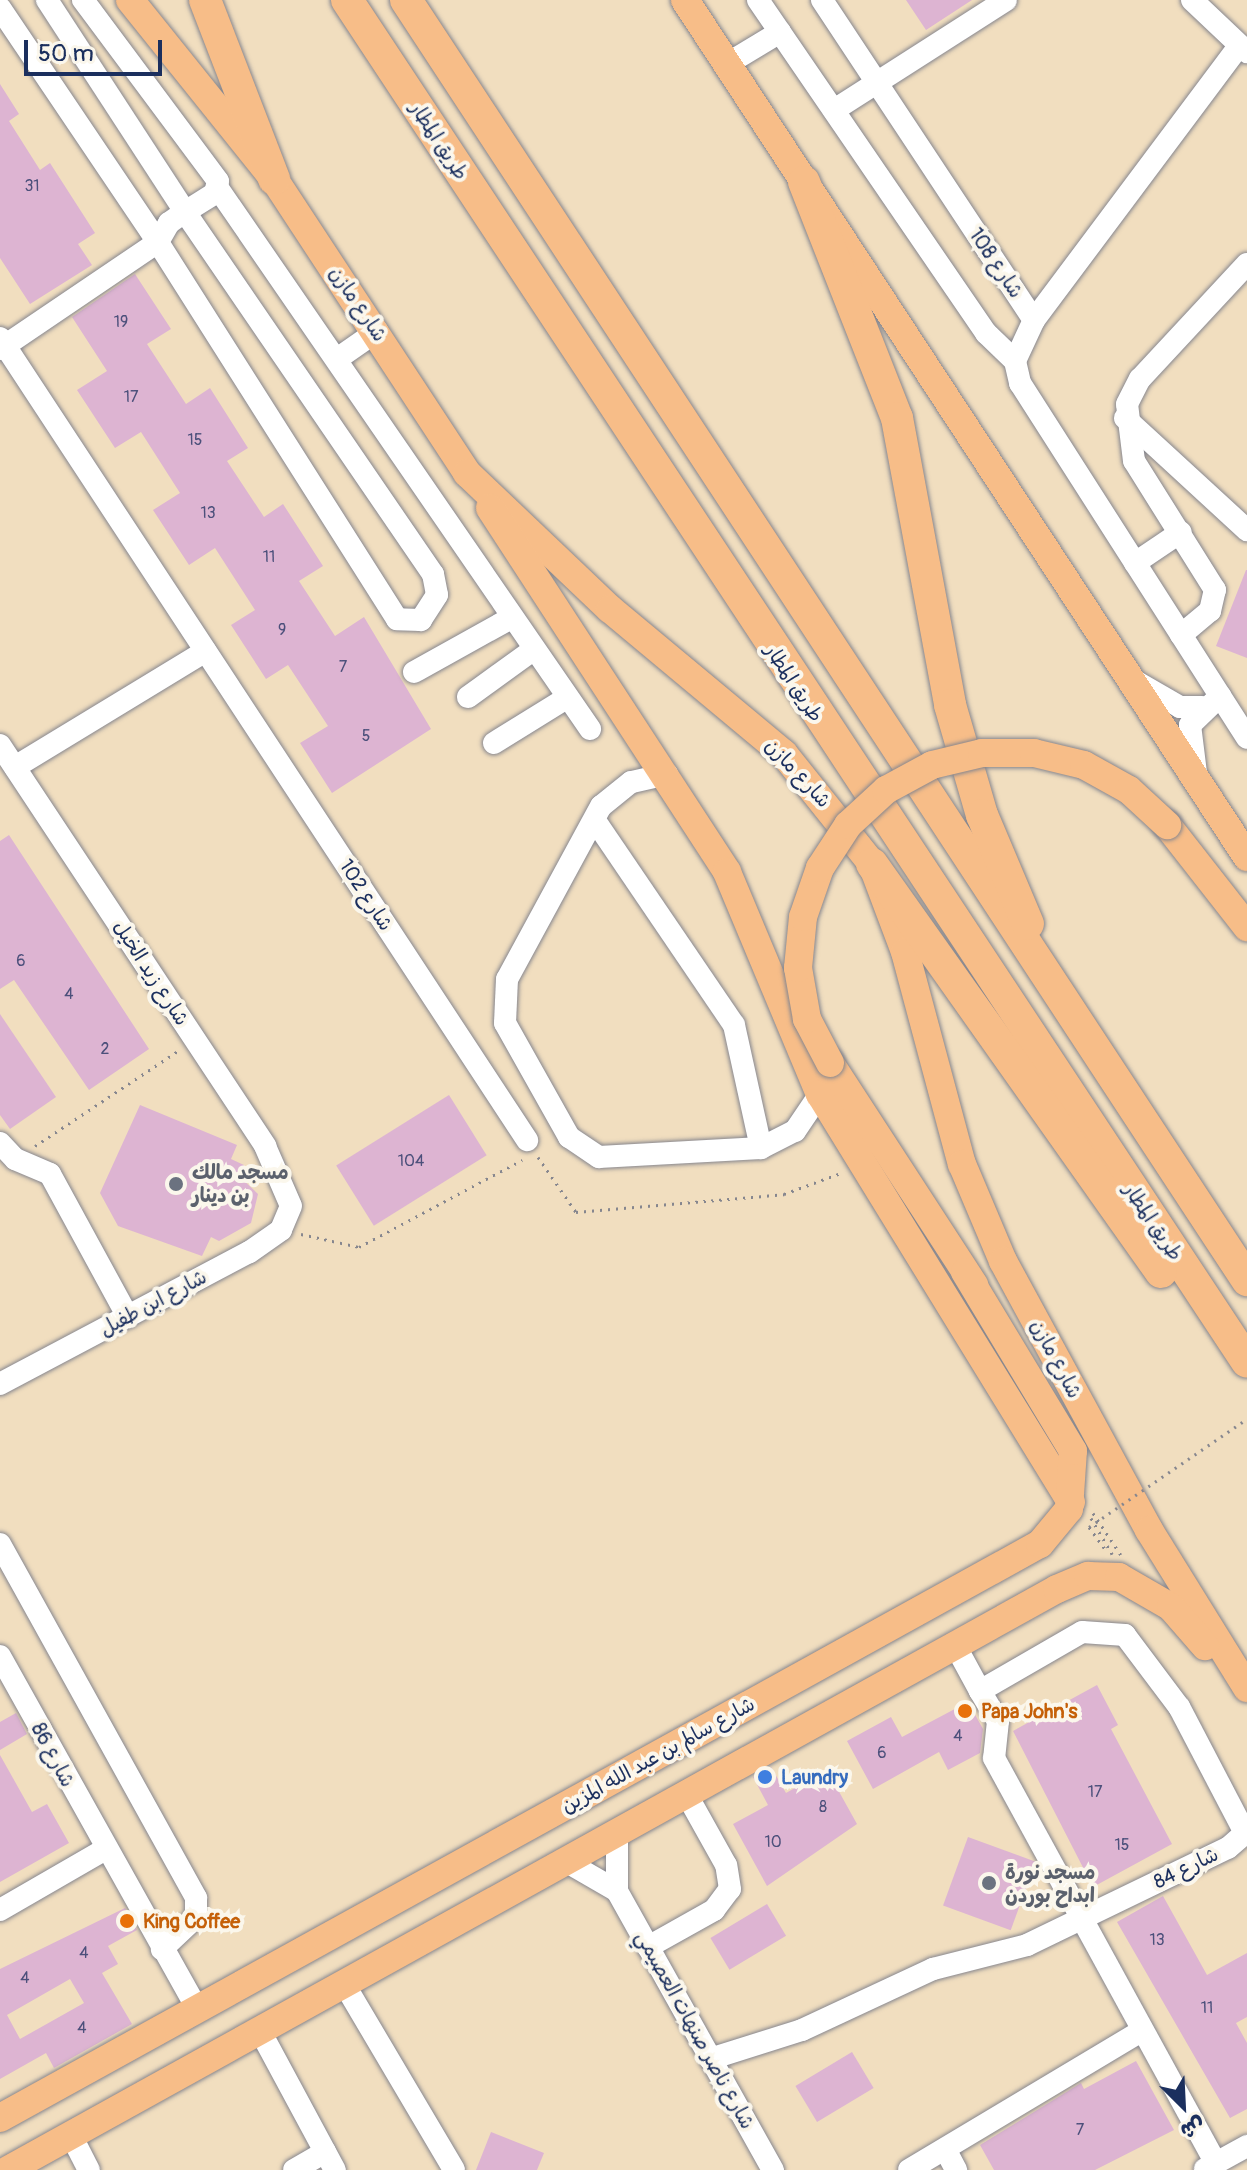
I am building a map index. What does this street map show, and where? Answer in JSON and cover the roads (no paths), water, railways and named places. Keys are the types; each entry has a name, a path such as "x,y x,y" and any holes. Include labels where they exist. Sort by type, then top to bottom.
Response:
{"highway":[{"path":"205,0 274,179"},
{"name":"طريق المطار","path":"347,0 1247,1362"},
{"path":"406,0 1247,1280"},
{"path":"804,182 897,418 950,705 982,815 1054,990"},
{"path":"872,864 1203,1332 1247,1369"}],"main road":[{"name":"شارع مازن","path":"130,0 274,179 377,331 467,473 610,609 784,754 872,864 905,952 962,1164 1003,1261 1149,1530 1247,1691"},
{"path":"685,0 1247,857"},
{"path":"467,473 667,774 727,872 820,1094 1080,1514"},
{"path":"1080,1514 1077,1472 1066,1431 830,1063 807,1019 798,968 803,917 820,868 848,825 886,790 969,756 1034,753 1084,765 1129,790 1167,825 1247,927"},
{"path":"965,1272 1149,1530"},
{"name":"شارع سالم بن عبد الله المزين","path":"0,2118 949,1596 1040,1544 1080,1514"},
{"path":"8,2170 421,1938 617,1836 1078,1581 1119,1577 1171,1607 1247,1691"},
{"path":"949,1596 978,1606 964,1642"},
{"path":"405,1893 426,1910 421,1938"}],"street":[{"path":"0,8 158,242 397,619 421,620 437,595 433,574 185,212 47,0"},
{"path":"83,0 337,359 565,699 590,729"},
{"path":"758,0 986,333 1015,361 1020,383 1181,635 1211,702 1247,738"},
{"name":"شارع 108","path":"822,0 1034,320 1243,49"},
{"path":"834,110 1006,0"},
{"path":"1192,0 1243,49"},
{"path":"727,64 780,32"},
{"path":"2,344 158,242 185,212 217,187"},
{"path":"1181,635 1216,597 1181,532 1134,461 1125,418 1140,379 1247,264"},
{"path":"1015,361 1034,320"},
{"path":"337,359 377,331"},
{"name":"شارع 102","path":"2,344 527,1140"},
{"path":"1125,418 1247,530"},
{"path":"1135,563 1181,532"},
{"path":"414,672 511,618"},
{"path":"468,697 533,650"},
{"path":"15,767 206,651"},
{"path":"1131,679 1180,707 1211,702"},
{"path":"494,743 565,699"},
{"path":"1199,784 1189,736 1211,702"},
{"name":"شارع زيد الخيل","path":"0,745 265,1146 291,1206 281,1230"},
{"path":"667,774 620,788 601,806 596,822 511,970 505,1023 569,1137 591,1155 761,1148 795,1131 820,1094"},
{"path":"596,822 734,1025 761,1148"},
{"path":"8,1151 50,1174 128,1317"},
{"name":"شارع ابن طفيل","path":"0,1384 128,1317 281,1230"},
{"path":"0,1544 196,1898 196,1917 162,1949"},
{"name":"شارع 84","path":"710,2059 802,2030 933,1969 997,1957 1228,1848 1246,1833 1179,1707 1125,1635 1082,1632 980,1691"},
{"path":"964,1642 980,1691 998,1721 994,1758 1210,2166 1247,2146"},
{"name":"شارع 86","path":"1,1659 104,1850 197,2009"},
{"path":"648,1947 714,1910 730,1889 726,1865 688,1797"},
{"name":"شارع ناصر صنهات العصيمي","path":"617,1836 617,1891 710,2059 763,2167"},
{"path":"0,1910 104,1850"},
{"path":"567,1862 617,1891"},
{"path":"343,1982 454,2170"},
{"path":"259,2029 330,2161 294,2170"},
{"path":"909,2170 1141,2031"},
{"path":"71,2135 89,2170"},
{"path":"945,2149 956,2170"}],"place":[{"name":"مسجد مالك بن دينار","path":"176,1184"},
{"name":"Papa John's","path":"965,1711"},
{"name":"Laundry","path":"765,1777"},
{"name":"مسجد نورة ابداح بوردن","path":"989,1883"},
{"name":"King Coffee","path":"127,1921"}]}
